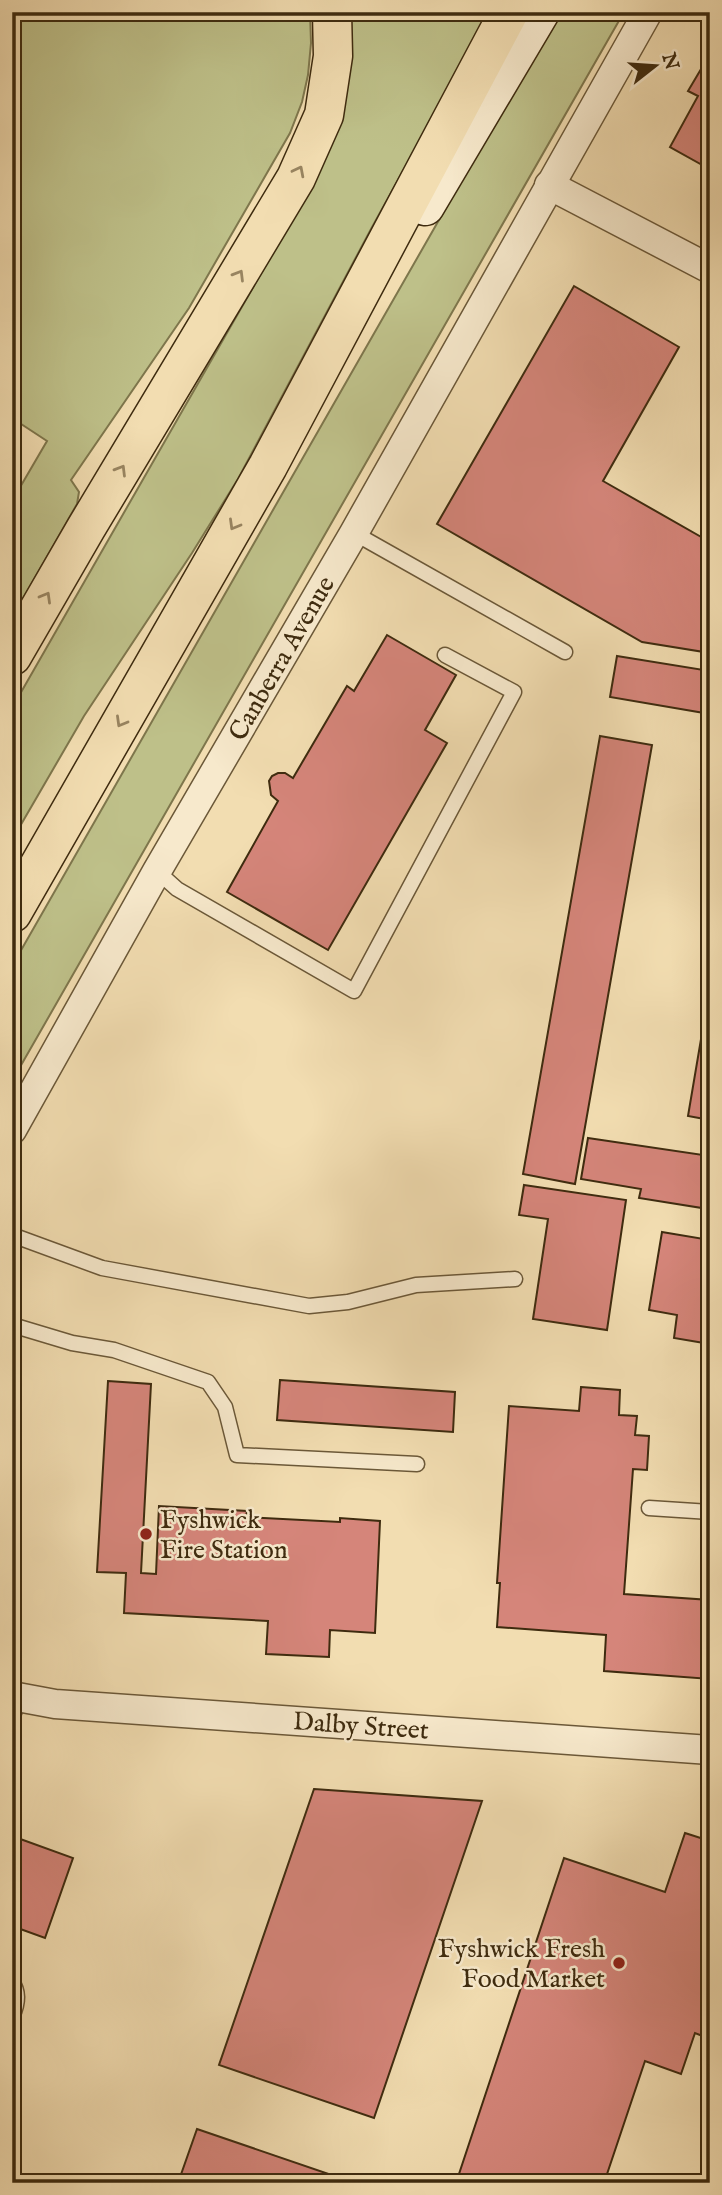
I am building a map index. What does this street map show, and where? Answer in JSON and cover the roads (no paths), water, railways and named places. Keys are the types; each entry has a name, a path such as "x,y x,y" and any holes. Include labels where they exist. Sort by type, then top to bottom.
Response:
{"highway":[{"path":"12,656 296,178 324,115 333,56 332,12"},
{"path":"12,913 268,466 509,12"},
{"path":"12,866 77,798"}],"main road":[{"path":"268,466 540,12"}],"street":[{"name":"Canberra Avenue","path":"12,1130 648,12"},
{"path":"549,185 710,269"},
{"name":"Dalby Street","path":"15,1703 710,1750"}],"lane":[{"path":"354,533 565,652"},
{"path":"157,871 177,889 354,991 514,692 444,655"},
{"path":"12,1236 102,1268 309,1306 348,1302 416,1285 515,1279"},
{"path":"12,1325 72,1343 114,1350 208,1382 225,1407 237,1455 417,1464"},
{"path":"649,1508 710,1512"},
{"path":"12,1982 15,1985 18,2004 12,2017"}],"place":[{"name":"Fyshwick Fire Station","path":"146,1534"},
{"name":"Fyshwick Fresh Food Market","path":"619,1963"}]}
